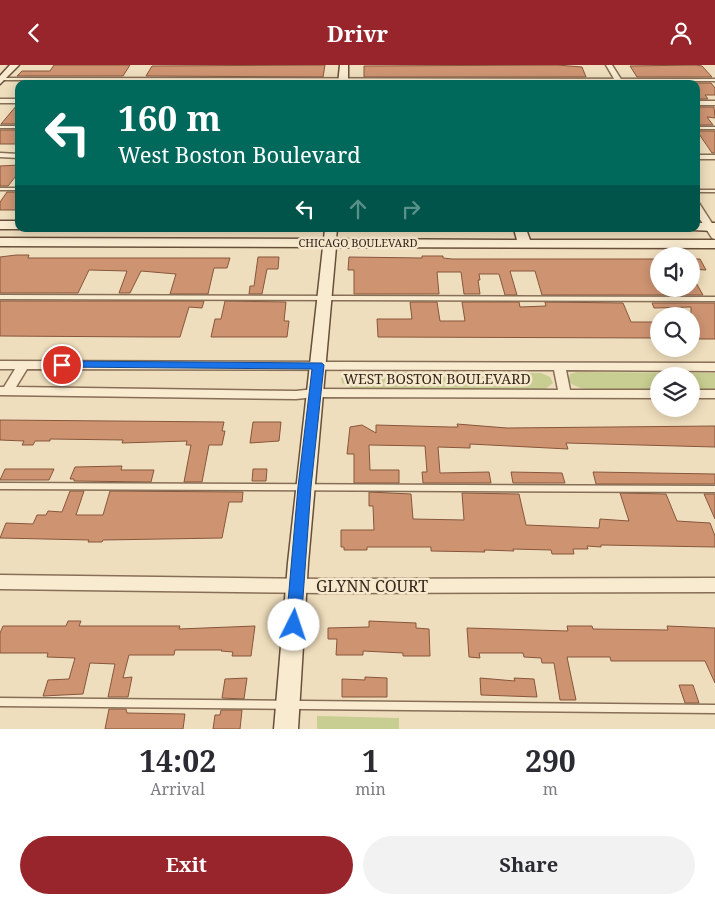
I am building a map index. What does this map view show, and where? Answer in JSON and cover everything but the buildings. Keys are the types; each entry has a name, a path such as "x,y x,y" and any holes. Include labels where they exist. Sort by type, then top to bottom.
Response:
{"street":[{"path":"1,80 15,65"},
{"path":"343,80 344,65"},
{"path":"609,65 619,80"},
{"path":"0,101 15,101"},
{"path":"700,103 715,103"},
{"path":"0,155 15,155"},
{"path":"700,157 715,157"},
{"path":"700,211 713,230"},
{"path":"0,225 15,225"},
{"path":"700,228 713,230"},
{"path":"86,242 91,232"},
{"path":"521,232 525,244"},
{"path":"286,729 296,585 330,236"},
{"name":"CHICAGO BOULEVARD","path":"0,242 86,242 330,236 525,244 715,244"},
{"name":"WEST BOSTON BOULEVARD","path":"0,365 715,367"},
{"name":"WEST BOSTON BOULEVARD","path":"4,391 22,365"},
{"path":"559,367 565,394"},
{"name":"WEST BOSTON BOULEVARD","path":"4,391 296,395 314,393 650,394"},
{"path":"700,394 715,395"},
{"name":"GLYNN COURT","path":"0,582 296,585 715,585"}],"lane":[{"path":"1,80 15,80"},
{"path":"700,80 715,80"},
{"path":"0,127 15,127"},
{"path":"700,128 715,129"},
{"path":"0,189 15,189"},
{"path":"700,191 715,191"},
{"path":"0,297 715,299"},
{"path":"0,486 715,489"},
{"path":"0,702 715,709"}],"green space":[{"path":"348,372 541,373 550,377 553,383 544,390 354,389 342,383 341,379"},
{"path":"577,372 650,373 650,390 585,389 575,386 568,381 570,374"},
{"path":"700,373 715,373 715,390 700,390"},
{"path":"317,716 399,718 399,729 317,729"}],"route":[{"path":"62,365 318,365 305,487 294,625"}]}
